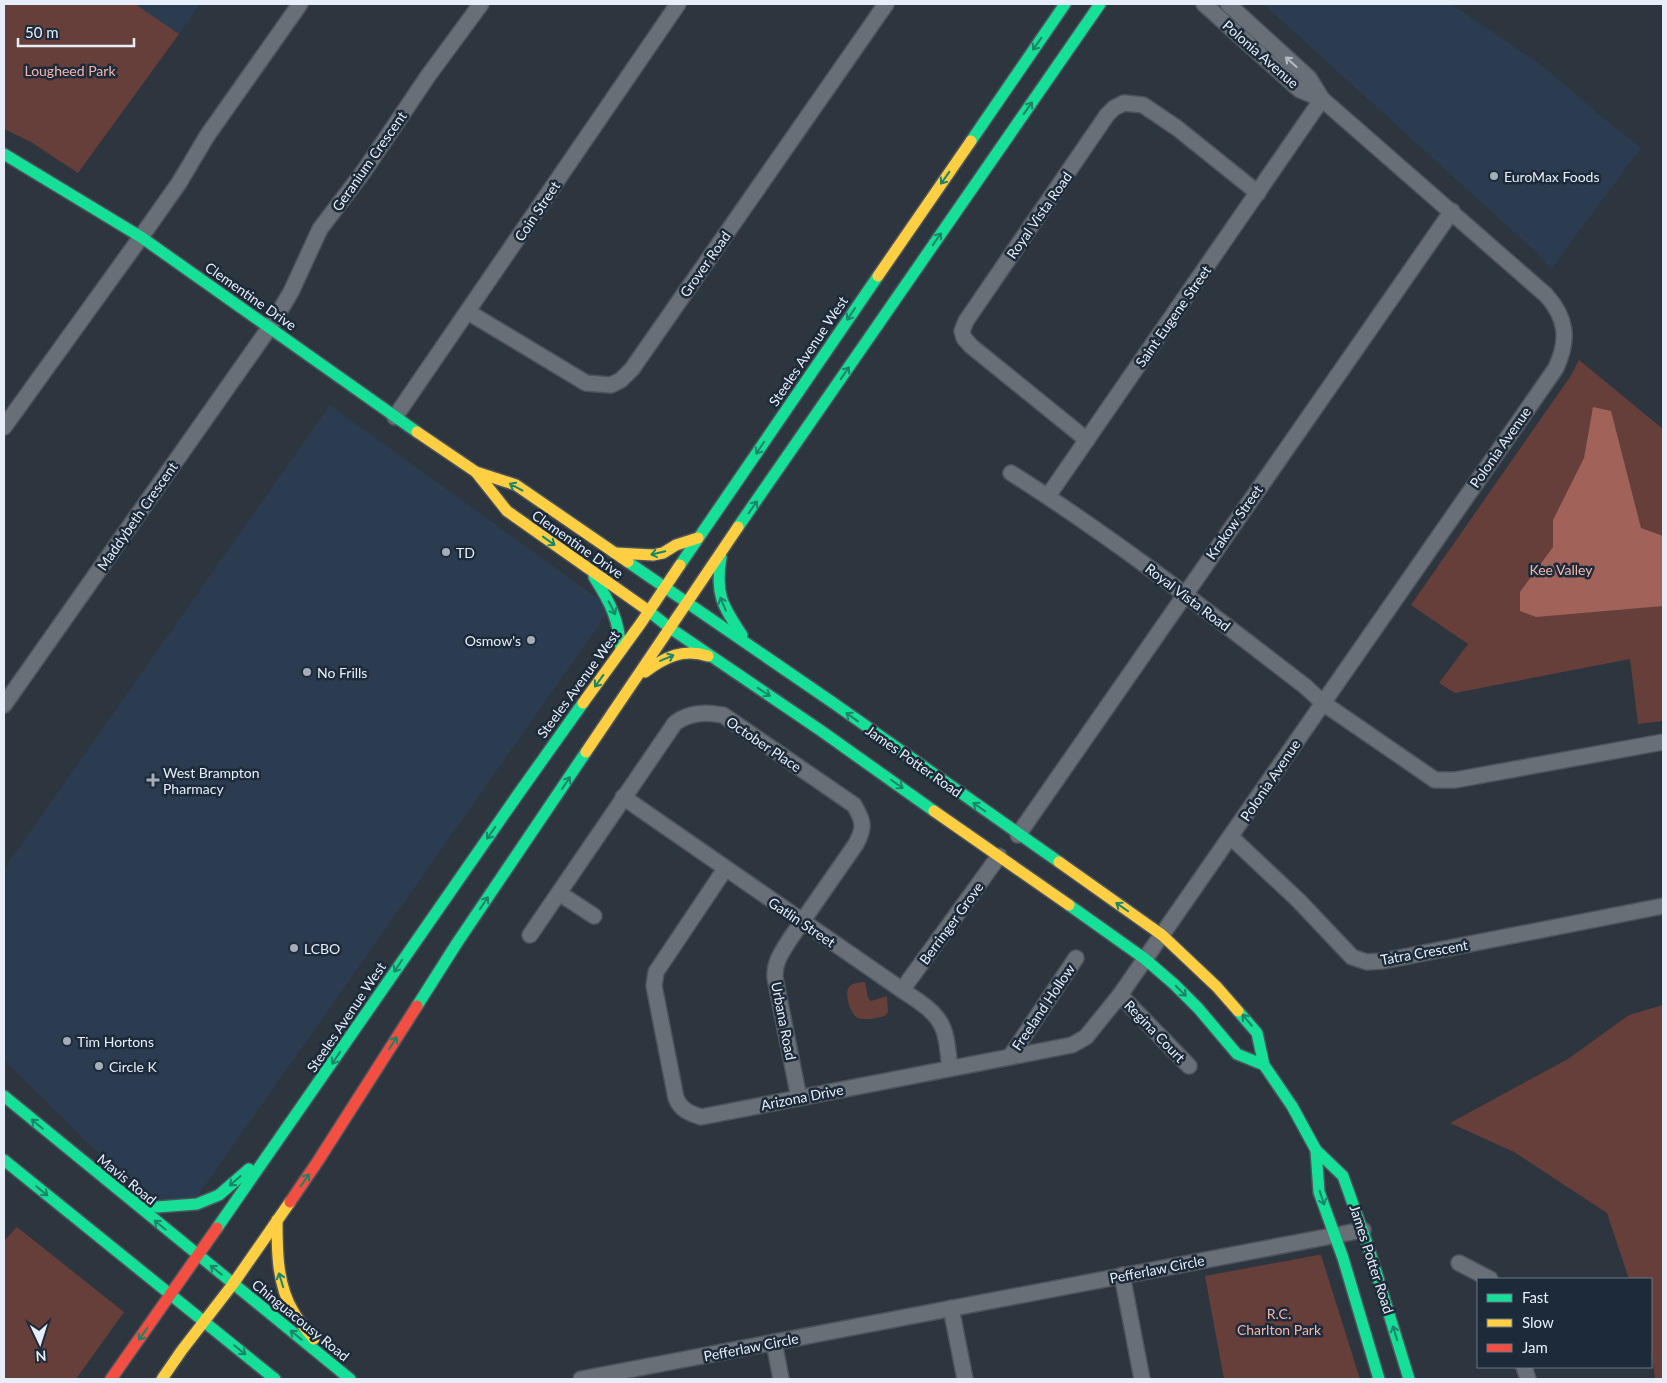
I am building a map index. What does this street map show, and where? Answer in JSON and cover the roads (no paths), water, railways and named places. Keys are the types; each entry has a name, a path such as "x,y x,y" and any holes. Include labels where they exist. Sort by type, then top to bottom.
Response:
{"main road":[{"name":"Steeles Avenue West","path":"111,1379 519,793 649,611 1065,4"},
{"path":"162,1379 233,1284 318,1161 457,943 725,547 1100,4"},
{"name":"Clementine Drive","path":"4,154 141,238 270,327 395,418 476,472 516,485 664,588"},
{"name":"Clementine Drive","path":"476,472 507,511 649,611"},
{"path":"615,553 653,555 698,538"},
{"path":"725,547 721,555 717,576 718,590 726,611 749,645"},
{"path":"590,571 616,613 620,629 621,650"},
{"name":"James Potter Road","path":"664,588 749,645 1162,935 1217,986 1257,1033 1264,1065 1292,1106 1316,1150 1343,1176 1363,1230 1409,1379"},
{"name":"James Potter Road","path":"649,611 670,628 1145,959 1198,1008 1238,1054 1264,1065"},
{"path":"630,688 644,673 660,661 675,654 684,652 702,654 724,664"},
{"name":"Mavis Road","path":"4,1096 233,1284"},
{"path":"117,1190 157,1207 197,1204 219,1195 272,1150"},
{"name":"James Potter Road","path":"1316,1150 1319,1192 1335,1235 1379,1379"},
{"path":"4,1160 275,1379"},
{"path":"276,1220 278,1269 291,1308 334,1365"},
{"name":"Chinguacousy Road","path":"233,1284 350,1379"}],"street":[{"path":"4,427 141,238 179,183 207,136 300,4"},
{"name":"Geranium Crescent","path":"270,327 291,292 320,229 364,172 428,76 481,4"},
{"name":"Coin Street","path":"395,418 678,4"},
{"name":"Grover Road","path":"468,312 586,382 611,385 621,380 632,370 886,4"},
{"name":"Polonia Avenue","path":"1204,4 1300,90 1322,100 1452,211 1552,302 1559,311 1565,330 1564,346 1556,368 1322,703 1231,837"},
{"name":"Polonia Avenue","path":"1228,4 1309,78 1322,100"},
{"name":"Saint Eugene Street","path":"1048,496 1322,100"},
{"name":"Royal Vista Road","path":"1087,440 970,346 964,338 962,331 966,321 1107,114 1124,103 1143,105 1176,128 1258,193"},
{"name":"Krakow Street","path":"1018,835 1452,211"},
{"name":"Maddybeth Crescent","path":"4,705 270,327"},
{"path":"1011,473 1048,496"},
{"name":"Royal Vista Road","path":"1048,496 1184,594 1306,687 1322,703"},
{"path":"1322,703 1435,780 1455,780 1663,742"},
{"name":"October Place","path":"530,935 675,723 682,718 708,712 724,715 854,805 862,817 863,830 856,844 802,921"},
{"name":"Gatlin Street","path":"623,797 902,990 938,1018 944,1029 950,1068"},
{"path":"1145,959 1231,837"},
{"name":"Tatra Crescent","path":"1231,837 1299,901 1352,956 1367,962 1383,961 1663,906"},
{"name":"Berringer Grove","path":"902,990 999,856"},
{"name":"Arizona Drive","path":"725,869 656,972 654,986 676,1098 678,1104 687,1113 702,1116 1072,1045 1086,1037 1120,995 1145,959"},
{"path":"559,893 594,916"},
{"name":"Urbana Road","path":"799,1098 774,968 780,954 802,921"},
{"name":"Freeland Hollow","path":"1010,1057 1076,958"},
{"name":"Regina Court","path":"1120,995 1189,1066"},
{"name":"Pefferlaw Circle","path":"581,1379 1363,1230"},
{"path":"1459,1263 1488,1278"},
{"path":"1122,1275 1142,1379"},
{"path":"951,1308 965,1379"},
{"path":"774,1342 781,1379"}],"place":[{"name":"EuroMax Foods","path":"1494,176"},
{"name":"TD","path":"446,552"},
{"name":"Osmow's","path":"531,640"},
{"name":"No Frills","path":"307,672"},
{"name":"West Brampton Pharmacy","path":"153,780"},
{"name":"LCBO","path":"294,948"},
{"name":"Tim Hortons","path":"67,1041"},
{"name":"Circle K","path":"99,1066"}],"park label":[{"name":"Lougheed Park","path":"70,70"},
{"name":"Kee Valley","path":"1561,569"},
{"name":"R.C. Charlton Park","path":"1279,1322"}]}
